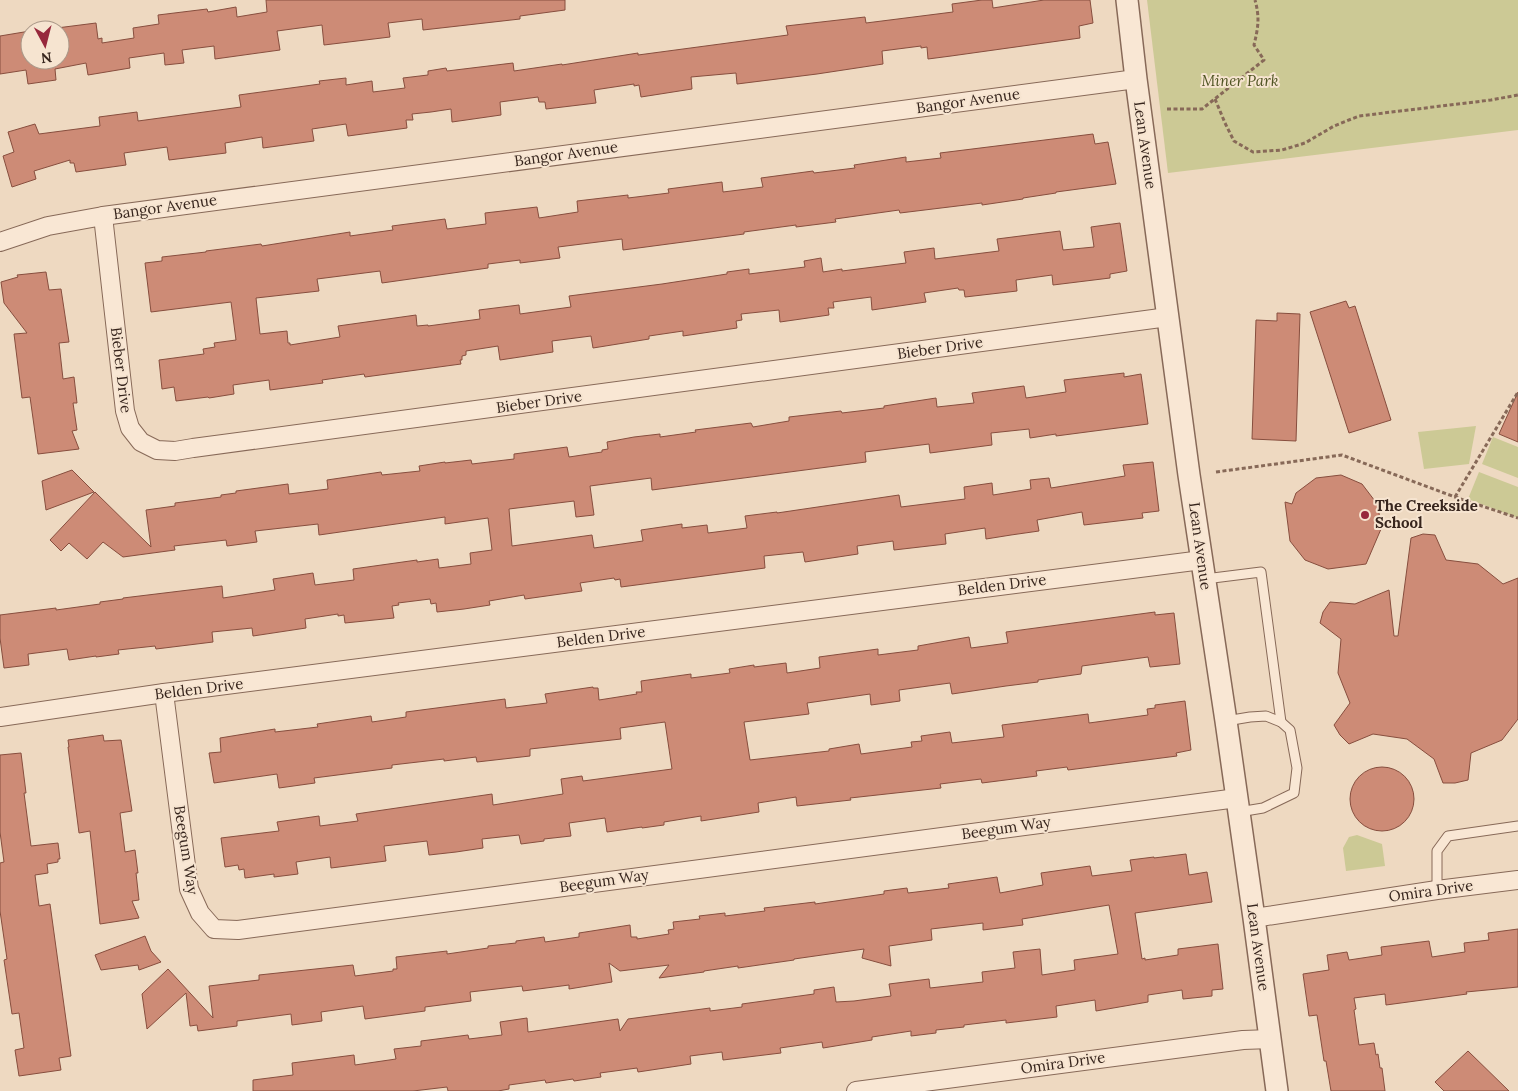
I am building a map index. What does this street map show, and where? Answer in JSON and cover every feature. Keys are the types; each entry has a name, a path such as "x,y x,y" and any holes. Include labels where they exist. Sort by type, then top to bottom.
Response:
{"street":[{"name":"Lean Avenue","path":"1126,0 1168,317 1277,1091"},
{"name":"Bangor Avenue","path":"0,242 48,226 103,216 1136,79"},
{"name":"Bieber Drive","path":"103,216 125,411 130,428 141,442 157,450 175,452 1168,317"},
{"name":"Belden Drive","path":"0,717 164,694 1203,569"},
{"name":"Beegum Way","path":"164,694 189,889 200,913 214,929 238,930 1238,805"},
{"name":"Omira Drive","path":"1254,918 1437,890 1518,880"},
{"name":"Omira Drive","path":"856,1091 1243,1040 1271,1039"}],"lane":[{"path":"1203,569 1261,572 1281,722"},
{"path":"1226,721 1266,716 1281,722 1290,730 1297,768 1294,793 1262,808 1238,805"},
{"path":"1437,890 1437,851 1448,836 1518,826"}],"path":[{"path":"1167,109 1202,109 1264,60 1254,45 1259,14 1255,0"},
{"path":"1215,99 1234,141 1253,152 1282,150 1305,143 1334,126 1359,116 1518,95"},
{"path":"1455,497 1518,392"},
{"path":"1216,472 1342,456 1518,518"}],"green space":[{"name":"Miner Park","path":"1147,0 1518,0 1518,130 1168,173"},
{"path":"1476,426 1469,464 1424,469 1418,432"},
{"path":"1493,437 1518,447 1518,478 1482,464"},
{"path":"1479,472 1518,487 1518,518 1468,499"},
{"path":"1357,835 1382,844 1385,866 1346,871 1343,848 1349,837"}],"building":[{"path":"266,0 565,0 565,10 520,16 520,19 423,30 422,19 388,23 390,37 324,45 322,25 277,31 280,50 215,59 214,46 182,50 184,63 165,65 164,53 129,58 130,68 88,75 86,63 70,66 70,26 96,23 98,39 102,38 102,43 134,38 133,28 159,24 158,15 207,9 208,12 236,7 237,17 267,12"},
{"path":"992,0 993,8 1044,0 1090,0 1093,23 1079,26 1080,38 928,59 927,47 921,48 921,46 882,51 883,64 817,74 737,84 736,73 691,77 692,89 641,97 639,85 634,86 634,84 594,90 596,103 546,109 545,102 539,102 538,97 500,102 501,115 452,122 451,109 412,114 413,120 406,120 407,128 348,136 346,124 312,129 314,141 263,148 262,137 225,143 226,153 169,160 167,147 124,153 126,165 76,172 74,163 70,163 70,160 34,171 36,179 12,187 3,156 14,152 8,132 35,124 39,134 100,126 99,117 137,112 138,121 241,107 239,95 320,84 319,81 346,78 346,85 372,81 373,92 405,88 403,78 428,75 428,71 446,68 447,71 513,63 514,71 562,65 638,53 638,55 788,35 786,26 865,17 866,23 953,12 952,4"},
{"path":"20,33 20,70 26,70 0,74 0,36"},
{"path":"26,70 55,70 56,80 28,84"},
{"path":"1093,134 1095,144 1108,142 1116,184 982,205 982,203 900,213 899,210 835,219 836,222 796,227 796,225 623,250 622,239 558,247 560,258 520,263 520,260 488,264 488,268 382,283 380,271 317,279 319,291 256,298 260,334 287,331 288,343 290,345 340,337 338,326 416,315 417,326 428,326 480,319 479,310 519,305 520,314 571,307 569,296 662,284 749,269 749,274 805,267 804,261 821,258 823,272 906,263 904,252 934,248 935,259 999,251 997,239 1060,231 1063,250 1094,247 1091,227 1120,223 1127,271 1110,274 1110,278 1053,285 1052,275 1016,280 1017,291 965,297 964,290 959,290 958,288 924,293 926,302 872,310 871,297 833,302 834,308 828,308 829,315 780,322 779,310 741,314 742,320 736,321 737,328 683,336 683,331 649,336 649,339 593,348 591,336 552,341 553,352 500,360 498,346 466,351 466,355 462,356 462,360 460,360 461,364 365,377 364,374 322,380 323,383 270,390 269,380 233,385 234,394 209,398 176,401 174,387 162,389 159,360 204,354 203,349 215,347 214,343 236,340 231,302 151,312 145,263 162,261 162,257 261,244 262,246 350,232 350,236 393,230 392,226 445,219 447,229 486,224 485,213 537,207 539,218 578,212 577,201 628,195 628,198 669,193 668,189 722,182 723,192 763,187 761,178 855,168 854,165 906,157 906,162 941,158 940,153"},
{"path":"46,272 49,290 61,289 69,342 59,343 63,379 74,377 77,403 73,403 77,430 72,431 79,449 38,454 30,397 22,398 14,334 27,333 4,303 1,282 18,277 17,275"},
{"path":"1346,301 1349,308 1355,306 1391,420 1349,433 1310,312"},
{"path":"1277,313 1300,314 1296,441 1252,439 1256,320 1277,321"},
{"path":"1124,373 1124,377 1141,374 1148,424 1030,438 1029,429 991,433 992,445 930,453 929,444 865,452 866,462 652,490 651,478 590,486 594,515 576,517 574,501 509,509 512,546 592,535 594,548 643,541 641,530 682,524 682,528 707,525 708,533 747,528 745,516 899,495 901,507 965,499 964,487 992,483 993,495 1031,489 1030,480 1049,478 1051,488 1125,476 1123,465 1153,462 1159,511 1142,513 1143,518 1084,525 1082,512 1037,520 1039,531 986,539 985,528 945,534 946,544 894,550 893,541 857,546 858,554 805,562 803,552 764,556 765,568 621,587 620,579 615,580 614,578 580,583 582,591 525,599 524,595 489,601 490,605 437,612 436,603 431,604 430,599 398,603 399,605 392,606 394,618 345,623 344,615 338,616 338,614 305,619 306,628 253,636 252,628 212,632 213,642 156,649 155,646 118,650 119,654 69,660 67,649 28,654 29,665 4,668 0,638 0,615 56,608 56,610 100,604 100,602 123,598 222,586 223,598 275,590 273,579 313,573 315,585 354,580 353,569 417,560 417,562 438,559 439,568 471,564 470,553 492,550 488,518 445,524 445,517 319,535 318,524 255,531 257,542 227,546 226,540 174,546 175,550 123,557 103,542 87,559 69,543 61,551 50,540 95,492 151,547 146,510 175,506 175,503 221,497 221,495 236,493 236,491 288,484 289,494 328,489 327,480 381,472 382,475 420,471 419,466 445,462 471,460 472,464 514,459 514,454 567,447 569,457 602,452 602,450 608,449 607,442 634,437 660,434 660,437 696,432 695,430 751,423 753,427 789,421 789,417 884,408 884,406 936,398 937,407 974,403 972,393 1024,386 1026,398 1066,392 1064,380"},
{"path":"1518,392 1518,442 1499,434"},
{"path":"72,470 94,492 46,510 42,481"},
{"path":"1341,475 1362,484 1378,505 1381,529 1366,564 1328,569 1305,560 1290,541 1285,502 1292,504 1296,493 1316,478"},
{"path":"1423,534 1435,535 1446,560 1478,564 1503,584 1518,578 1518,719 1502,740 1471,753 1468,780 1455,783 1443,783 1434,759 1407,739 1373,734 1349,744 1340,735 1334,725 1350,703 1338,673 1341,639 1320,623 1323,612 1330,602 1355,604 1389,590 1394,636 1398,636 1411,538"},
{"path":"1155,612 1155,615 1174,613 1180,664 1150,667 1148,657 1082,666 1081,674 952,694 950,683 899,690 900,701 871,705 870,694 807,703 809,714 744,722 750,760 829,751 829,749 859,744 861,754 912,747 911,742 922,741 921,736 950,732 952,743 1004,737 1002,725 1088,714 1089,723 1148,715 1147,709 1155,708 1155,705 1185,701 1191,750 1176,753 1177,756 1068,770 1067,767 1036,771 1037,776 982,783 981,779 940,784 941,788 797,806 796,797 758,803 759,812 701,821 701,816 664,822 664,825 607,832 605,818 569,823 571,836 521,844 519,835 482,839 483,848 456,852 429,855 427,841 384,846 386,861 331,868 330,857 296,862 298,874 274,877 274,874 245,878 244,869 239,870 238,865 225,867 221,838 279,831 277,822 319,816 320,826 358,821 356,814 492,794 493,805 563,794 561,779 582,776 583,781 672,769 665,722 620,728 621,739 530,749 530,756 477,762 476,757 444,761 444,759 392,765 392,768 314,778 315,783 279,788 277,774 214,783 209,753 221,752 220,738 275,729 275,732 318,727 317,724 371,716 372,722 406,717 406,712 505,699 506,708 547,703 545,694 593,687 598,688 599,700 642,692 641,681 691,674 691,678 730,673 729,669 754,665 754,667 786,663 787,673 820,668 819,657 878,649 878,655 918,650 918,646 969,637 971,648 1008,643 1006,632"},
{"path":"103,735 104,741 121,740 132,811 120,813 125,852 135,850 139,900 132,901 139,918 100,924 90,831 79,833 68,740"},
{"path":"21,753 31,846 58,843 60,859 58,859 58,862 47,864 48,873 35,875 39,906 50,904 71,1056 59,1058 61,1070 19,1076 15,1050 24,1048 19,1013 12,1014 4,960 7,959 0,911 0,863 4,862 0,832 0,755"},
{"path":"1376,767 1388,767 1405,776 1412,787 1414,799 1412,811 1405,822 1388,831 1376,831 1364,826 1355,817 1350,805 1350,793 1355,781 1364,772"},
{"path":"1186,854 1189,875 1207,872 1212,902 1135,913 1142,959 1178,955 1178,949 1218,944 1223,989 1212,990 1212,996 1183,999 1182,990 1148,995 1148,1002 1096,1011 1095,1000 1056,1006 1057,1017 1006,1023 1006,1020 964,1025 964,1027 936,1030 936,1033 911,1036 911,1031 872,1037 872,1040 823,1048 822,1042 780,1048 781,1053 723,1060 722,1052 690,1056 691,1064 638,1072 637,1068 600,1073 601,1077 574,1081 573,1079 546,1083 545,1080 509,1085 509,1089 498,1091 448,1091 447,1087 413,1091 253,1091 253,1080 293,1075 292,1063 354,1055 355,1065 396,1059 394,1049 421,1046 421,1041 468,1035 469,1039 502,1035 500,1022 527,1018 528,1032 618,1019 620,1031 628,1019 710,1008 710,1011 742,1007 742,1004 814,994 814,990 834,987 836,1002 854,1001 891,996 889,984 929,979 930,988 983,982 982,972 1015,968 1013,952 1040,949 1042,975 1075,970 1074,960 1118,954 1109,905 1022,919 1023,925 983,930 983,923 931,929 932,940 889,946 891,966 862,958 864,949 659,978 669,965 620,971 609,963 612,982 569,989 569,985 523,991 522,986 470,992 471,1001 425,1007 425,1011 365,1019 363,1006 321,1012 322,1021 292,1025 291,1014 237,1021 237,1026 198,1031 197,1025 190,1026 186,993 147,1029 142,994 168,969 213,1018 209,986 259,980 259,975 353,965 355,976 393,971 393,969 397,969 396,957 447,951 447,954 544,937 545,942 579,937 579,933 630,925 631,937 637,937 637,939 669,934 668,930 674,929 673,922 700,919 699,916 725,913 725,916 765,911 764,908 815,902 815,904 884,894 884,891 907,888 908,893 949,888 948,884 997,877 1000,893 1043,885 1041,873 1090,866 1092,876 1132,871 1130,860"},
{"path":"1518,929 1518,987 1466,992 1467,994 1386,1005 1385,994 1354,998 1359,1045 1374,1043 1380,1068 1382,1068 1385,1091 1331,1091 1317,1015 1309,1016 1303,974 1329,970 1327,955 1347,952 1349,960 1382,955 1381,947 1429,941 1432,957 1465,952 1464,943 1489,940 1488,933"},
{"path":"145,936 151,951 161,962 139,970 138,965 101,970 95,955"},
{"path":"1468,1051 1509,1091 1444,1091 1435,1082"}],"place":[{"name":"The Creekside School","path":"1365,515"}]}
